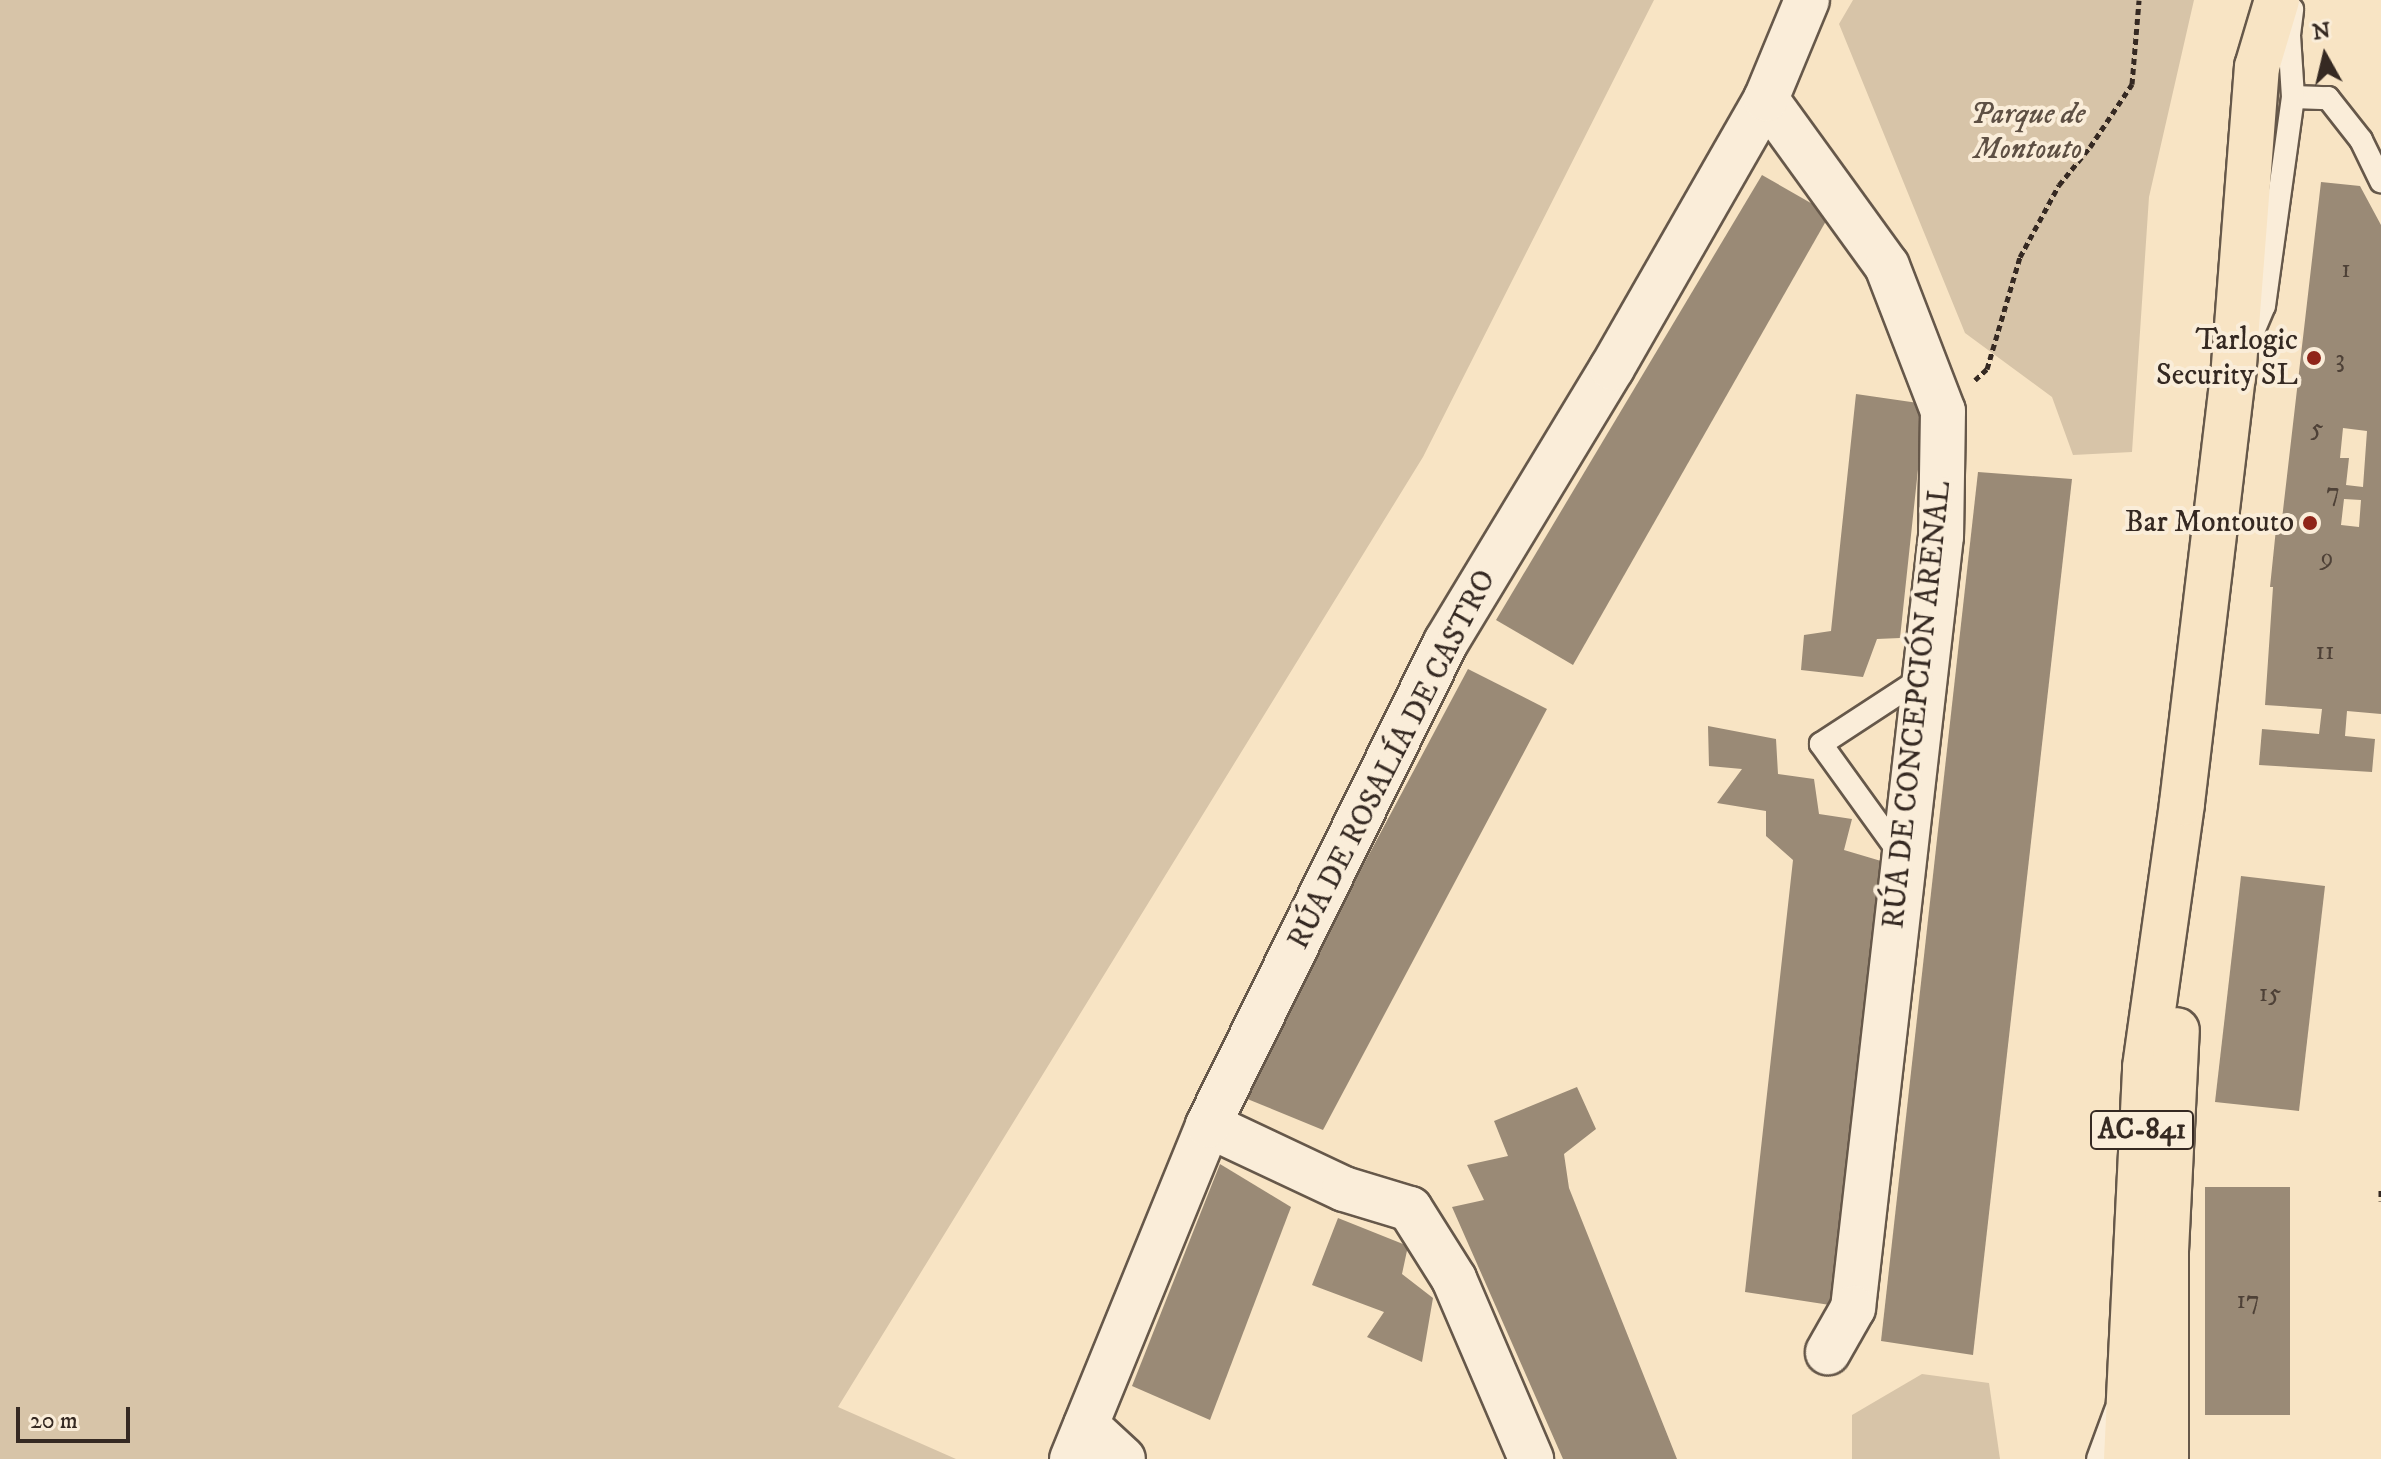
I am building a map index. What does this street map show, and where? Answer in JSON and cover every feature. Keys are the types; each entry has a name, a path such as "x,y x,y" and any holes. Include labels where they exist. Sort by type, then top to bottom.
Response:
{"main road":[{"name":"AC-841","path":"2126,1459 2145,1067 2182,803 2233,378 2257,67 2277,0"},
{"name":"AC-841","path":"2166,1459 2166,1251 2182,803"}],"street":[{"name":"RÚA DE ROSALÍA DE CASTRO","path":"1079,1442 1208,1125 1446,642 1612,368 1766,99 1807,0"},
{"name":"RÚA DE CONCEPCIÓN ARENAL","path":"1766,99 1887,266 1943,411 1941,536 1853,1308 1828,1352"},
{"path":"1208,1125 1344,1189 1410,1209 1454,1279 1531,1459"},
{"path":"1079,1442 1123,1459"}],"lane":[{"path":"2233,378 2264,306 2293,97 2289,35 2293,0"},
{"path":"2293,97 2328,98 2361,140 2381,181"},
{"path":"1904,859 1821,744 1925,675"},
{"path":"2170,1184 2188,1218 2184,1459"},
{"path":"2146,1459 2145,1349 2166,1251"},
{"path":"2098,1459 2128,1383"}],"path":[{"path":"1943,411 1987,369 2020,257 2059,185 2090,147 2132,84 2139,0"},
{"path":"2381,1190 2381,1201"}],"green space":[{"path":"0,0 1654,0 1423,457 838,1407 956,1459 0,1459"},
{"name":"Parque de Montouto","path":"1853,0 2194,0 2149,197 2132,452 2073,455 2052,397 1965,333 1839,24"},
{"path":"1922,1374 1989,1383 2000,1459 1852,1459 1852,1415"}],"building":[{"path":"1762,175 1830,214 1573,665 1496,620"},
{"path":"2321,182 2360,186 2381,225 2381,714 2347,711 2345,736 2375,739 2372,772 2259,765 2262,729 2319,734 2322,709 2265,705 2273,587 2270,587 2277,519 2282,519","holes":["2343,428 2367,431 2363,487 2346,485 2349,458 2340,458","2344,499 2361,500 2359,527 2341,525"]},
{"path":"1856,394 1925,404 1900,638 1877,639 1863,677 1801,670 1804,635 1831,631"},
{"path":"1978,472 2072,479 1973,1355 1881,1341"},
{"path":"1468,669 1547,709 1323,1130 1240,1096"},
{"path":"1708,726 1776,739 1778,774 1814,779 1819,814 1852,819 1844,850 1881,861 1830,1305 1745,1292 1793,860 1766,836 1766,811 1717,803 1742,769 1709,766"},
{"path":"2241,876 2325,886 2299,1111 2215,1102"},
{"path":"1577,1087 1596,1129 1564,1154 1569,1188 1677,1459 1563,1459 1452,1207 1484,1200 1467,1165 1508,1156 1494,1121"},
{"path":"1220,1164 1291,1207 1210,1420 1132,1386"},
{"path":"2205,1187 2290,1187 2290,1415 2205,1415"},
{"path":"1338,1218 1408,1246 1402,1274 1433,1298 1422,1362 1367,1337 1384,1312 1312,1285"}],"place":[{"name":"Tarlogic Security SL","path":"2314,358"},
{"name":"Bar Montouto","path":"2310,523"}]}
